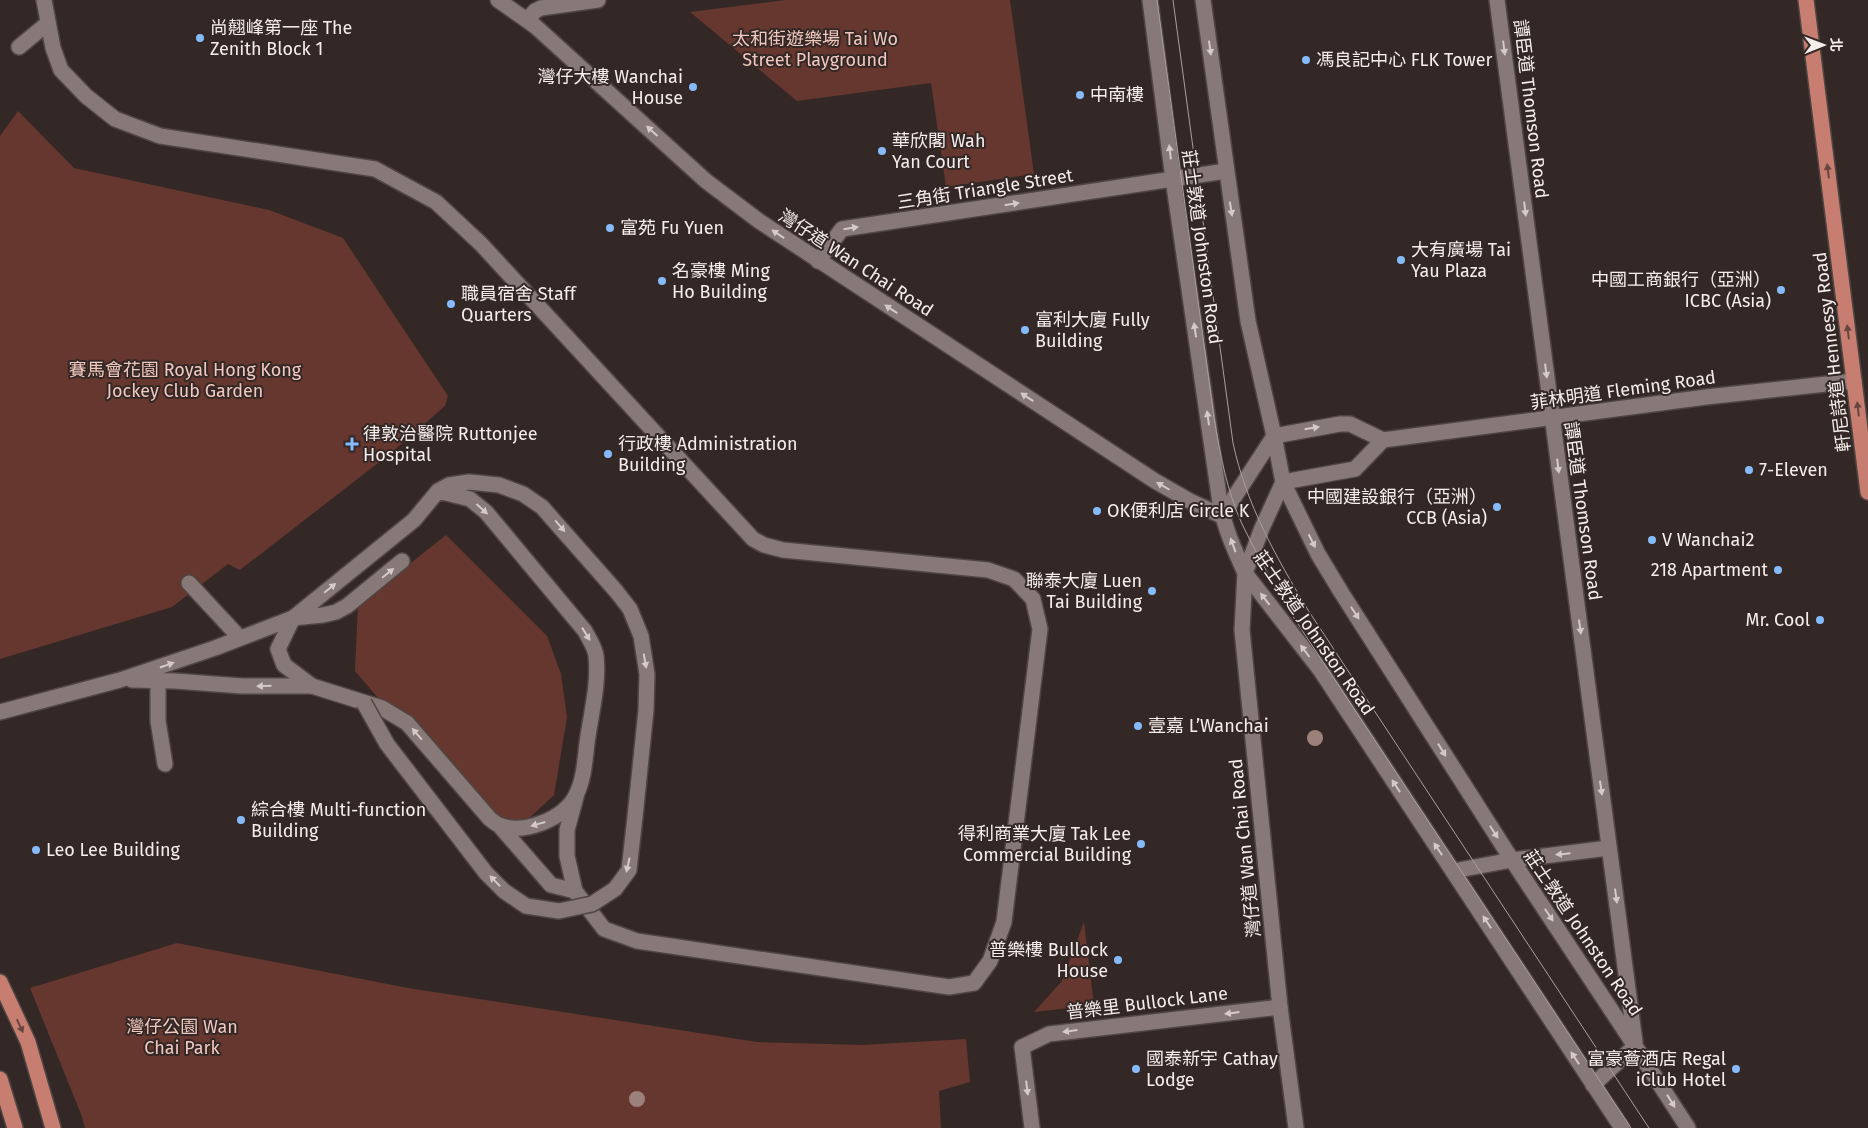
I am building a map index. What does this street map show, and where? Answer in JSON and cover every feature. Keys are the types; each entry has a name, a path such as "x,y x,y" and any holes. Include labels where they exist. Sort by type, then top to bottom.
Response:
{"main road":[{"name":"軒尼詩道 Hennessy Road","path":"1806,0 1861,380 1868,492"},
{"path":"0,982 28,1042 53,1128"},
{"path":"0,1078 14,1128"}],"street":[{"path":"44,0 53,48 61,70 86,96 115,119 160,136 376,169 436,202 481,244 753,539 764,545 783,550 988,570 1014,579 1033,599 1040,629 1004,922 990,961 974,983 949,987 637,941 604,929 576,891 567,856 567,830 582,780 596,680 596,653 585,631 486,512 470,499 438,491"},
{"path":"527,20 535,11 541,8 598,0"},
{"name":"莊士敦道 Johnston Road","path":"1150,0 1173,179 1222,516 1245,573 1321,671 1622,1128"},
{"name":"莊士敦道 Johnston Road","path":"1203,0 1248,321 1283,482 1318,554 1341,592 1512,860 1688,1128"},
{"name":"譚臣道 Thomson Road","path":"1497,0 1635,1046"},
{"name":"灣仔道 Wan Chai Road","path":"506,2 706,181 759,221 1155,481 1190,501 1222,516"},
{"path":"19,47 48,23"},
{"name":"三角街 Triangle Street","path":"818,261 842,229 1226,170"},
{"name":"菲林明道 Fleming Road","path":"1383,440 1706,397 1861,380"},
{"path":"1222,516 1274,436 1332,425 1350,424 1383,440 1355,469 1283,482"},
{"path":"312,686 284,665 278,648 292,618 414,520 438,491 449,485 468,482 499,485 524,494 542,507 630,609 640,636 647,674 646,710 628,870 615,889 592,904 559,911 526,906 504,891 486,873 388,744 364,703"},
{"name":"灣仔道 Wan Chai Road","path":"1283,482 1262,528 1245,573 1242,630 1280,1007 1296,1128"},
{"path":"0,712 120,680 292,618 323,615 347,606 402,561"},
{"path":"189,583 240,638"},
{"path":"120,680 242,686 312,686 382,708 407,723 490,819 499,825 551,885 576,891"},
{"path":"158,681 158,721 165,764"},
{"path":"499,825 525,828 548,821 562,811 576,797"},
{"path":"1453,871 1512,860 1609,848"},
{"name":"普樂里 Bullock Lane","path":"1032,1128 1022,1047 1049,1034 1280,1007"},
{"path":"1593,1085 1635,1046"}],"green space":[{"name":"太和街遊樂場 Tai Wo Street Playground","path":"786,0 1010,0 1034,174 946,187 931,83 797,101 690,12"},
{"name":"賽馬會花園 Royal Hong Kong Jockey Club Garden","path":"18,111 74,168 269,210 343,238 448,396 445,406 391,453 240,570 228,564 172,607 0,659 0,136"},
{"path":"446,535 547,636 561,674 567,717 554,795 525,822 494,818 473,809 355,671 358,605"},
{"path":"1084,922 1094,1005 1034,1012 1062,981"},
{"name":"灣仔公園 Wan Chai Park","path":"177,943 408,988 757,1042 862,1045 966,1039 970,1082 939,1091 941,1128 85,1128 30,988"}],"tram line":[{"path":"1157,0 1214,418 1228,485 1242,524 1292,615 1631,1128"},
{"path":"1173,0 1233,443 1254,509 1263,530 1308,610 1649,1128"}],"place":[{"name":"尚翹峰第一座 The Zenith Block 1","path":"200,38"},
{"name":"馮良記中心 FLK Tower","path":"1306,60"},
{"name":"灣仔大樓 Wanchai House","path":"693,87"},
{"name":"中南樓","path":"1080,95"},
{"name":"華欣閣 Wah Yan Court","path":"882,151"},
{"name":"富苑 Fu Yuen","path":"610,228"},
{"name":"大有廣場 Tai Yau Plaza","path":"1401,260"},
{"name":"名豪樓 Ming Ho Building","path":"662,281"},
{"name":"中國工商銀行（亞洲） ICBC (Asia)","path":"1781,290"},
{"name":"職員宿舍 Staff Quarters","path":"451,304"},
{"name":"富利大廈 Fully Building","path":"1025,330"},
{"name":"律敦治醫院 Ruttonjee Hospital","path":"352,444"},
{"name":"行政樓 Administration Building","path":"608,454"},
{"name":"7-Eleven","path":"1749,470"},
{"name":"中國建設銀行（亞洲） CCB (Asia)","path":"1497,507"},
{"name":"OK便利店 Circle K","path":"1097,511"},
{"name":"V Wanchai2","path":"1652,540"},
{"name":"218 Apartment","path":"1778,570"},
{"name":"聯泰大廈 Luen Tai Building","path":"1152,591"},
{"name":"Mr. Cool","path":"1820,620"},
{"name":"壹嘉 L’Wanchai","path":"1138,726"},
{"name":"綜合樓 Multi-function Building","path":"241,820"},
{"name":"得利商業大廈 Tak Lee Commercial Building","path":"1141,844"},
{"name":"Leo Lee Building","path":"36,850"},
{"name":"普樂樓 Bullock House","path":"1118,960"},
{"name":"國泰新宇 Cathay Lodge","path":"1136,1069"},
{"name":"富豪薈酒店 Regal iClub Hotel","path":"1736,1069"}]}
